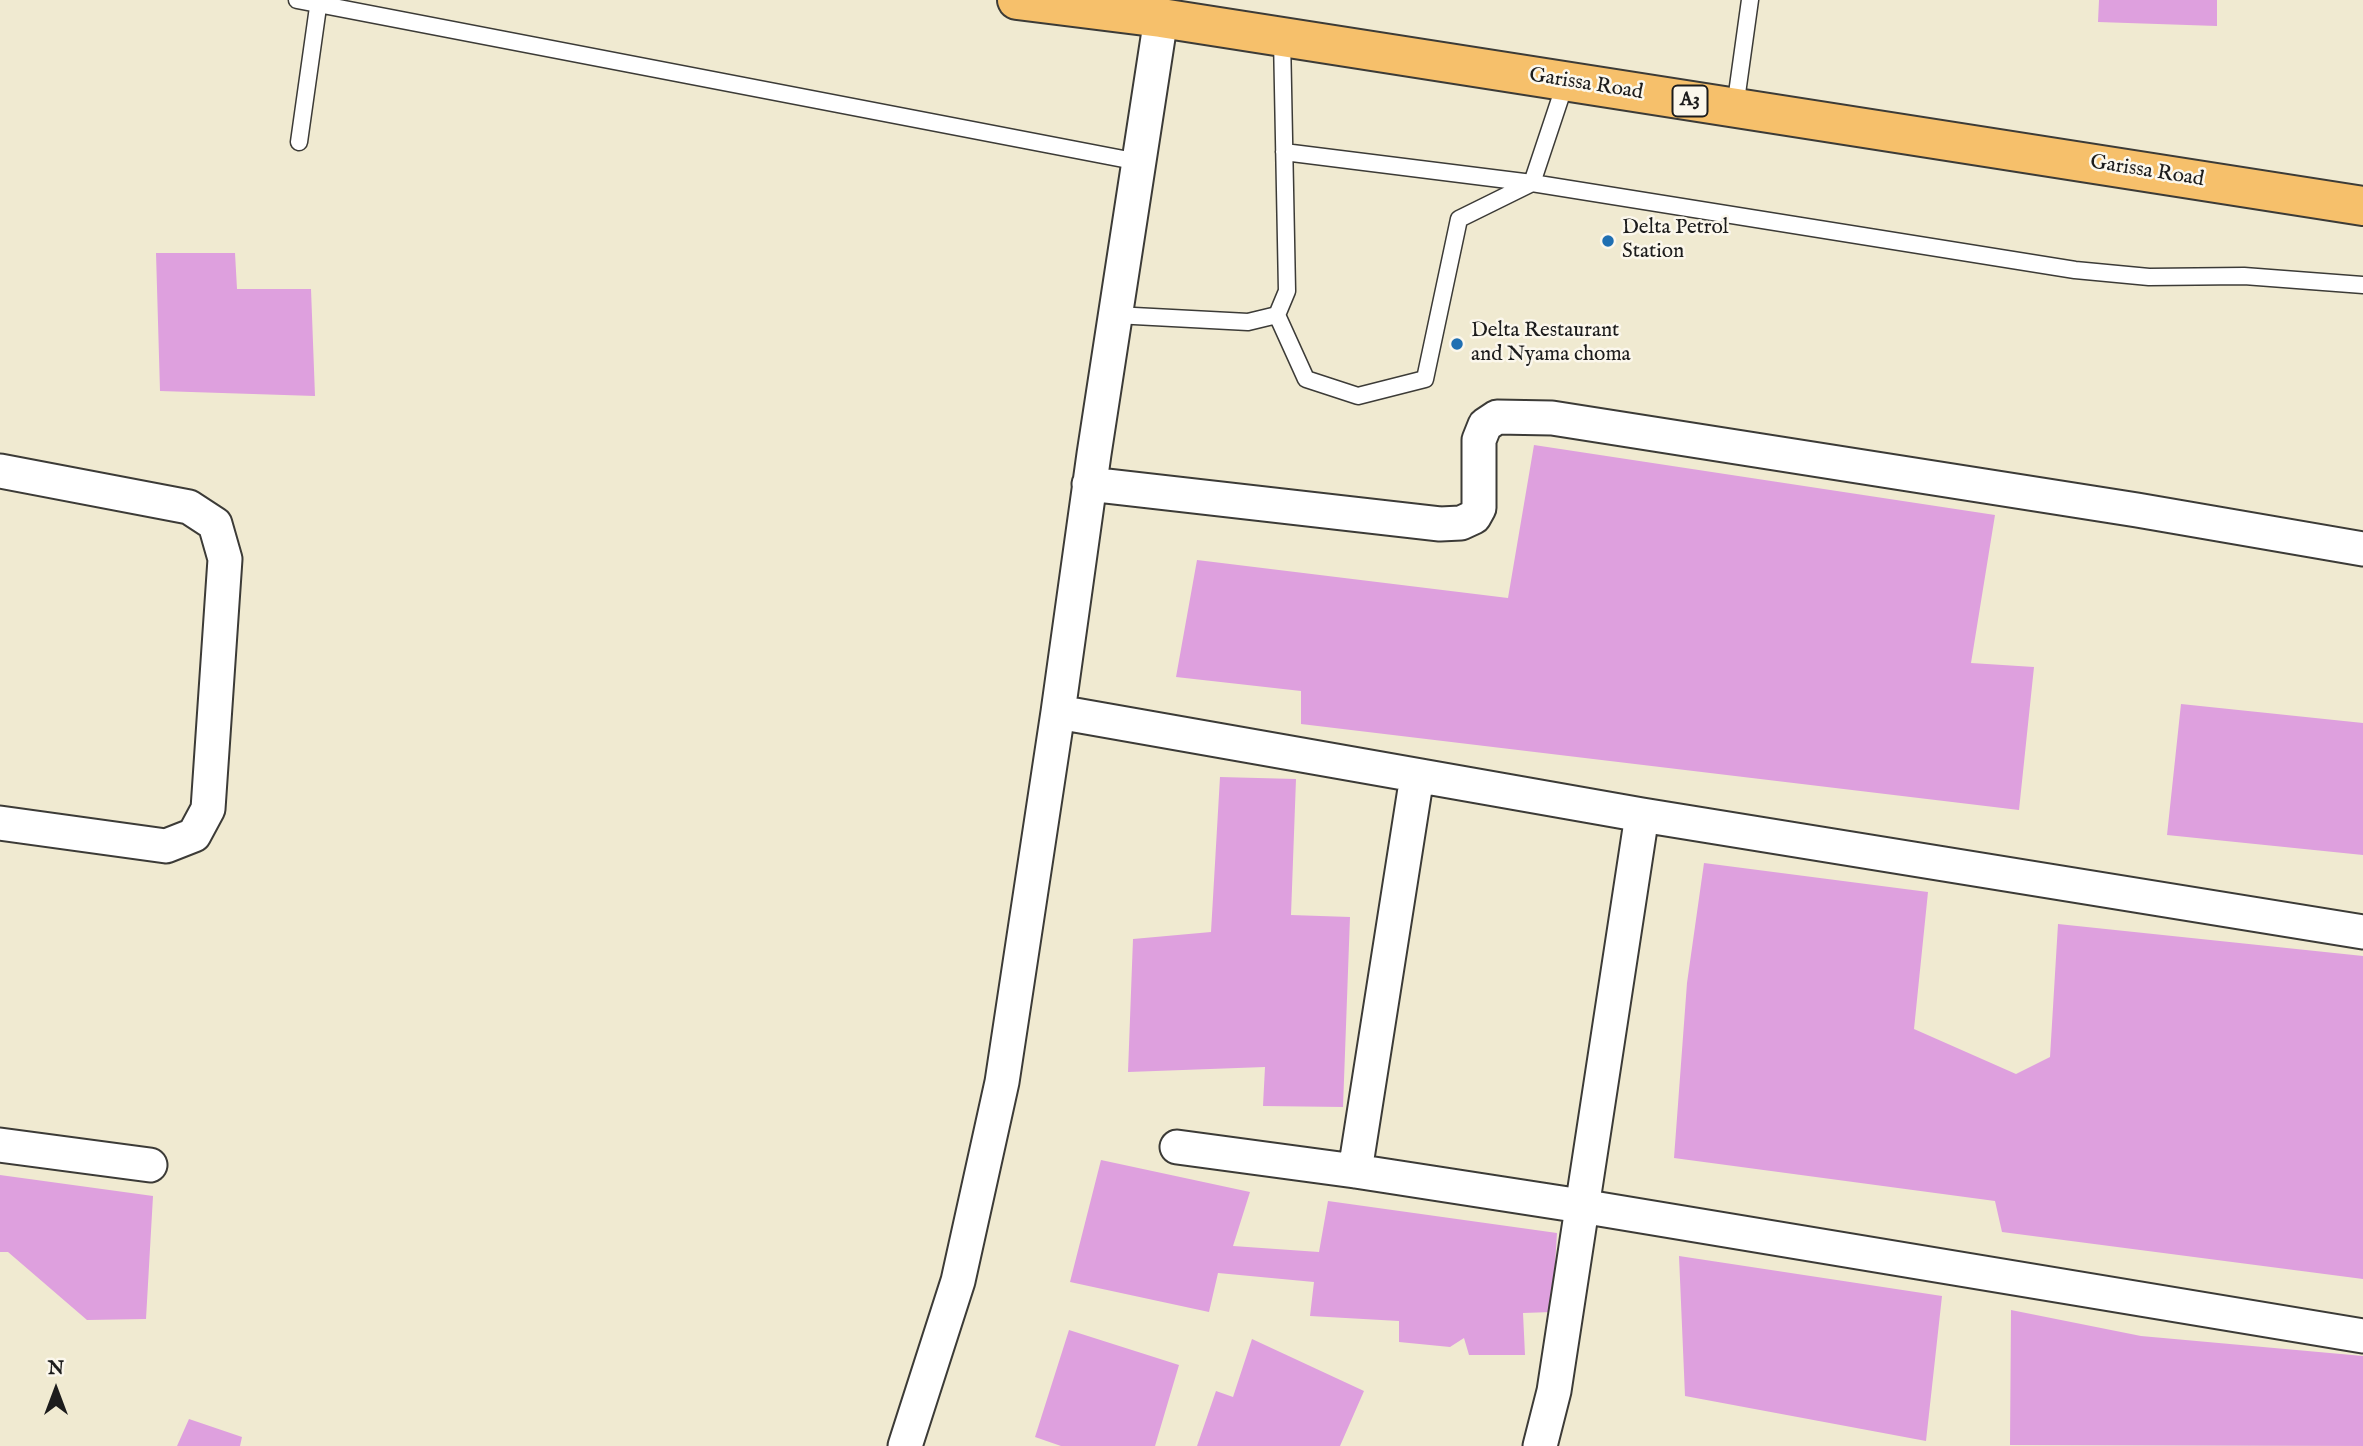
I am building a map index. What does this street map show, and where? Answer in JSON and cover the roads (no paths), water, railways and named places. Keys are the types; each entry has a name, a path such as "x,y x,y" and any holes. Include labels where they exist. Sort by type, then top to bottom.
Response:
{"highway":[{"name":"Garissa Road","path":"1017,0 1161,18 2363,206"}],"street":[{"path":"905,1446 958,1281 1002,1082 1058,712 1089,484 1161,18"},
{"path":"1089,484 1440,524 1461,523 1474,517 1479,508 1479,440 1485,425 1497,417 1552,418 2137,510 2363,549"},
{"path":"0,471 189,507 215,524 225,559 208,809 194,835 166,846 0,823"},
{"path":"1058,712 1642,815 2363,932"},
{"path":"1355,1171 1417,776"},
{"path":"1540,1446 1554,1391 1642,815"},
{"path":"0,1145 150,1165"},
{"path":"1177,1147 1581,1206 2363,1336"}],"lane":[{"path":"297,0 1139,162"},
{"path":"1735,107 1750,0"},
{"path":"299,142 318,2"},
{"path":"1282,37 1287,291 1277,315 1306,379 1358,396 1425,379 1460,219 1532,183 1566,82"},
{"path":"1284,152 1532,183 2075,270 2148,276 2244,276 2363,285"},
{"path":"1115,315 1248,322 1277,315"}],"place":[{"name":"Delta Petrol Station","path":"1608,241"},
{"name":"Delta Restaurant and Nyama choma","path":"1457,344"}]}
